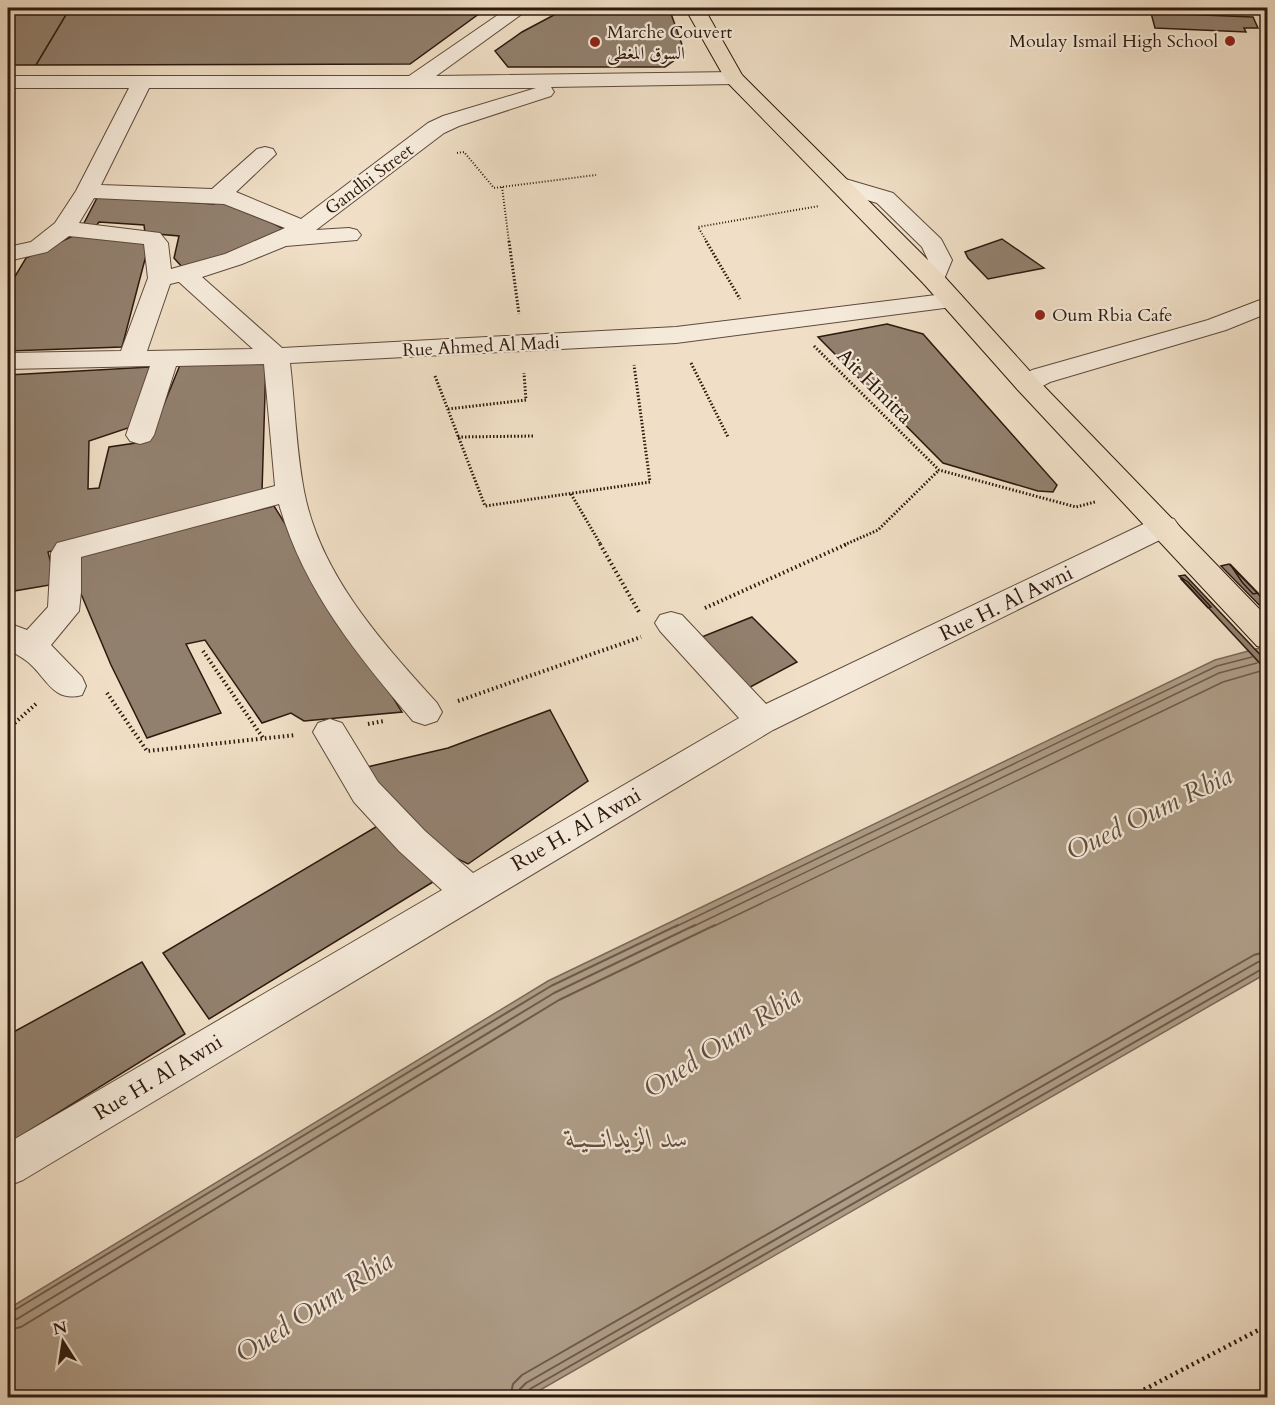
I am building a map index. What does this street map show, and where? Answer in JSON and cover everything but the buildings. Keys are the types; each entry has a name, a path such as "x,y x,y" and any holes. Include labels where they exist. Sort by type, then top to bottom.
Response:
{"main road":[{"path":"695,8 734,78 933,279 1027,384 1268,638"}],"street":[{"path":"412,82 520,8"},
{"path":"8,82 412,82 734,78"},
{"name":"Gandhi Street","path":"173,277 282,239 304,228 426,135 451,121 580,81"},
{"path":"8,256 39,247 64,228 87,191 142,82"},
{"path":"218,196 265,154"},
{"path":"87,191 227,197 304,228"},
{"path":"64,228 152,238 173,277 276,356 290,492 303,537 314,562 366,644 425,712"},
{"path":"282,239 349,234"},
{"path":"131,358 173,277"},
{"name":"Rue Ahmed Al Madi","path":"8,361 276,356 630,338 790,322 952,300"},
{"path":"1027,384 1041,376 1217,325 1268,304"},
{"path":"140,435 166,357"},
{"path":"70,686 19,640 63,611 68,550 290,492"},
{"name":"Rue H. Al Awni","path":"8,1166 761,721 1164,526"},
{"path":"661,628 761,721"},
{"path":"330,732 366,792 412,840 469,892"}],"path":[{"path":"426,135 452,153 464,152 494,188 596,175"},
{"path":"756,326 698,227 848,192"},
{"name":"Ait Hmitta","path":"790,322 939,470"},
{"path":"676,335 728,437"},
{"path":"424,350 485,506 650,482 630,338"},
{"path":"458,436 535,436"},
{"path":"70,686 100,683 147,751 330,732 425,712 661,628 878,530 939,470 1076,507"},
{"path":"571,494 661,628"},
{"path":"203,651 263,738"},
{"path":"1128,1398 1268,1326"}],"water":[{"name":"سد الزيدانـــيـة","path":"1267,646 1267,973 528,1397 8,1398 8,1309 548,981 1215,660"}],"place":[{"name":"Moulay Ismail High School","path":"1230,41"},
{"name":"Marche Couvert السوق المغطى","path":"595,42"},
{"name":"Oum Rbia Cafe","path":"1040,315"}],"water label":[{"name":"Oued Oum Rbia","path":"1149,813"},
{"name":"Oued Oum Rbia","path":"722,1042"},
{"name":"Oued Oum Rbia","path":"314,1307"}]}
